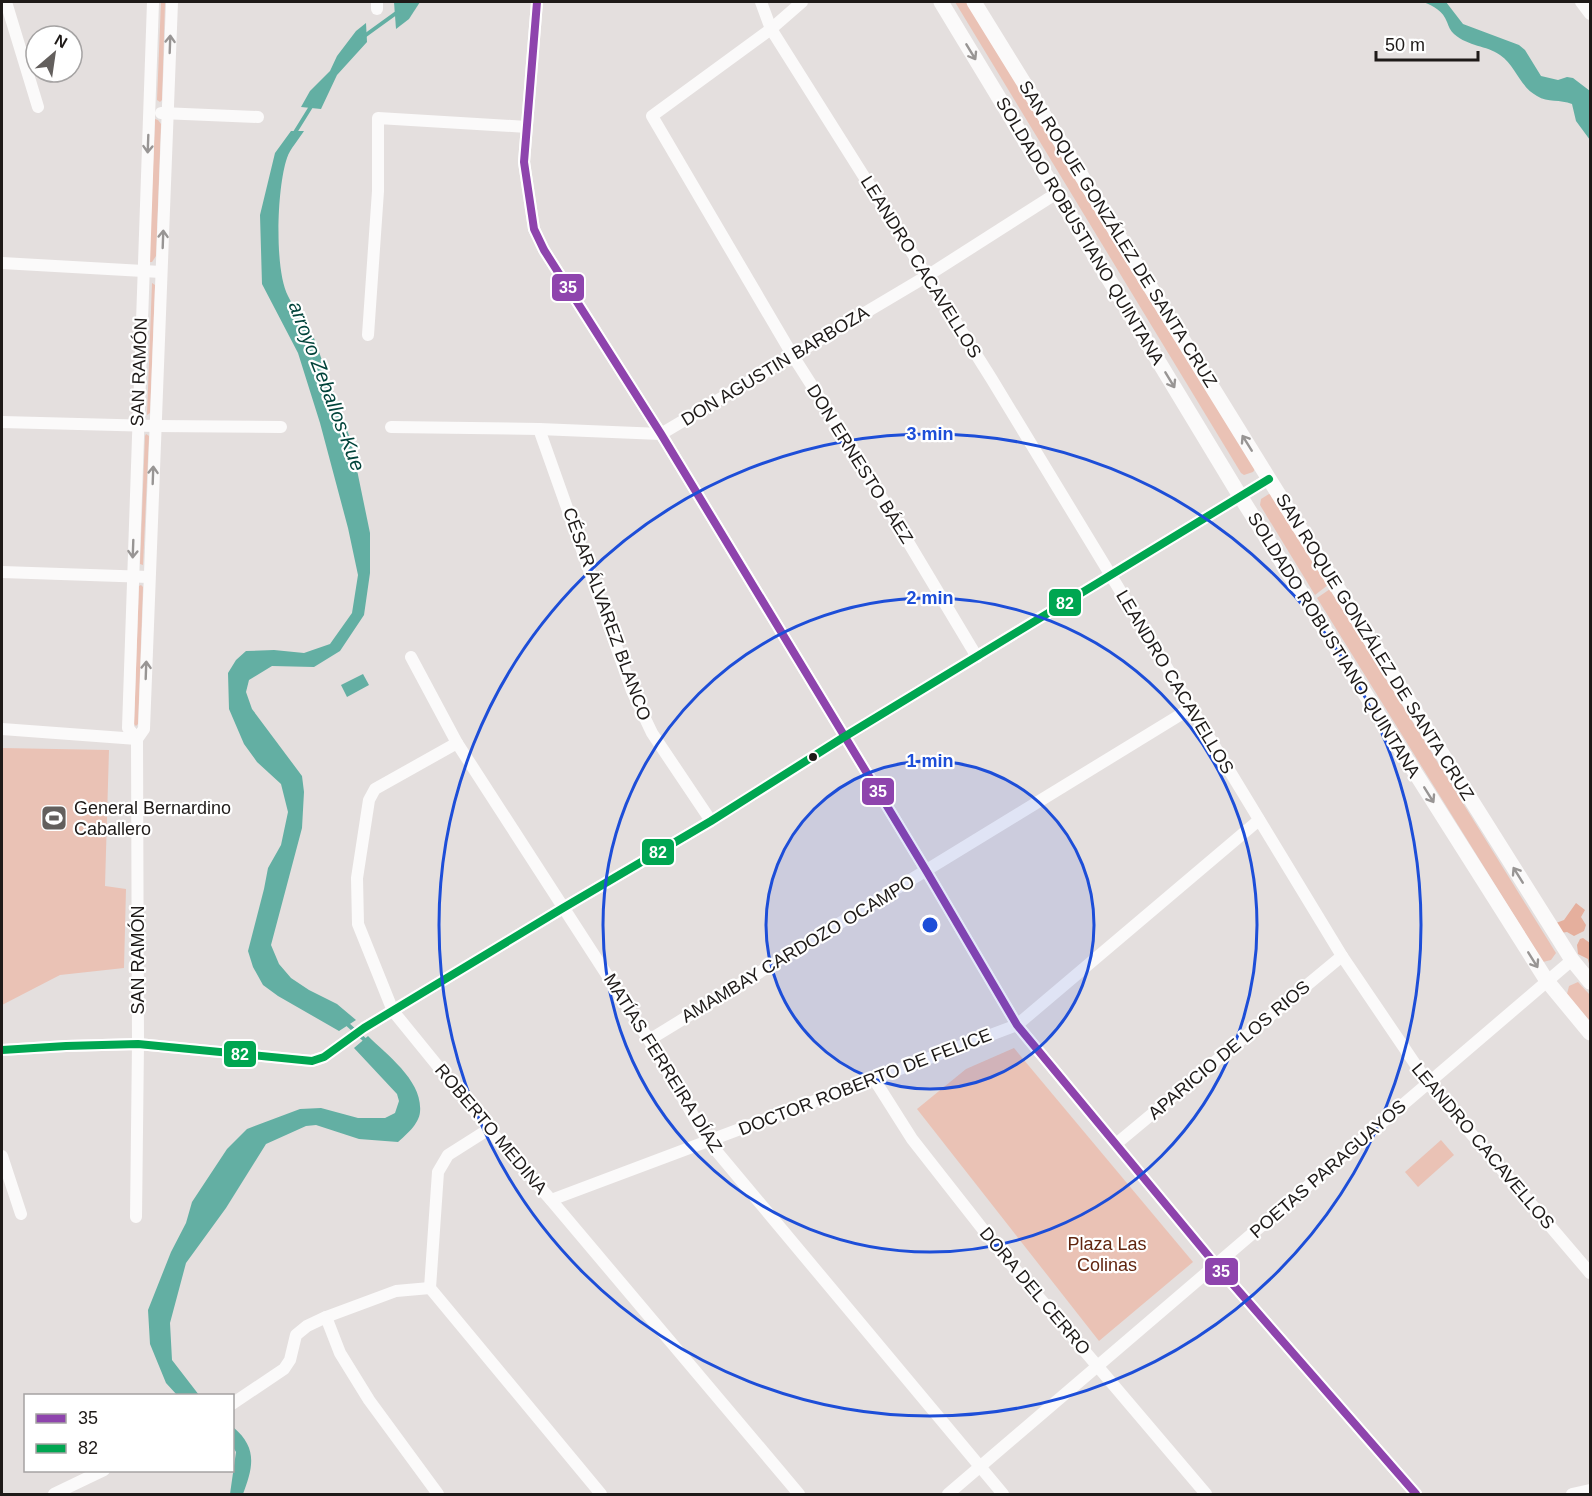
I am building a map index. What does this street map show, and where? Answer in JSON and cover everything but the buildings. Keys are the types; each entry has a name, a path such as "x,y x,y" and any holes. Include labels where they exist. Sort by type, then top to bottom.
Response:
{"street":[{"path":"6,2 38,107"},
{"name":"SAN RAMÓN","path":"137,739 128,728 153,2"},
{"name":"SAN RAMÓN","path":"136,1217 137,739 144,729 172,2"},
{"path":"537,2 524,162 534,230 555,269 661,434 927,872 1017,1025 1216,1265 1416,1494"},
{"name":"LEANDRO CACAVELLOS","path":"761,2 771,29 991,378 1342,956 1428,1083 1590,1274"},
{"path":"771,29 802,2"},
{"name":"SOLDADO ROBUSTIANO QUINTANA","path":"941,2 1240,496 1547,981 1590,1033"},
{"name":"SAN ROQUE GONZÁLEZ DE SANTA CRUZ","path":"974,2 1269,479 1572,960 1590,982"},
{"path":"1582,2 1590,14"},
{"name":"DON ERNESTO BÁEZ","path":"771,29 652,116 793,356 853,450 977,657"},
{"path":"149,112 258,117"},
{"path":"368,335 378,191 378,118 526,128"},
{"name":"DON AGUSTIN BARBOZA","path":"391,427 539,429 661,434 927,276 1057,193"},
{"path":"2,263 162,272"},
{"path":"2,422 281,427"},
{"name":"CÉSAR ÁLVAREZ BLANCO","path":"539,429 632,690 652,733 711,821"},
{"path":"2,1050 138,1044 312,1061 324,1057 364,1028 711,821 844,737 1269,479"},
{"path":"2,572 149,577"},
{"name":"MATÍAS FERREIRA DÍAZ","path":"411,657 457,743 649,1040 708,1141 1004,1494"},
{"name":"AMAMBAY CARDOZO OCAMPO","path":"649,1040 1193,708"},
{"path":"2,729 137,739"},
{"name":"ROBERTO MEDINA","path":"457,743 375,789 369,800 357,878 358,924 393,1011 489,1129 799,1494"},
{"name":"DOCTOR ROBERTO DE FELICE","path":"551,1200 1017,1025 1259,820"},
{"name":"APARICIO DE LOS RIOS","path":"1116,1144 1342,956"},
{"name":"POETAS PARAGUAYOS","path":"948,1494 1572,960"},
{"name":"DORA DEL CERRO","path":"874,1079 912,1139 1003,1255 1206,1494"},
{"path":"489,1129 448,1155 438,1172 430,1288 601,1494"},
{"path":"2,1156 21,1214"},
{"path":"234,1403 284,1369 290,1360 296,1335 307,1326 396,1292 430,1288"},
{"path":"326,1317 340,1353 369,1400 438,1494"},
{"path":"54,1494 100,1472"},
{"path":"1572,1494 1590,1490"}],"green space":[{"path":"161,2 165,2 162,100 160,102 157,100"},
{"path":"955,2 969,2 1255,469 1253,472 1244,475 1241,473"},
{"path":"155,119 161,124 156,256 152,262 149,262"},
{"path":"152,283 155,285 150,413 147,415"},
{"path":"146,434 149,436 143,565 140,564"},
{"path":"1269,494 1272,495 1328,585 1315,595 1260,505 1261,499"},
{"path":"139,586 143,587 138,724 136,726 134,724"},
{"path":"1330,589 1556,953 1551,960 1543,962 1317,598"},
{"name":"General Bernardino Caballero","path":"2,748 109,750 105,886 126,889 124,968 60,975 2,1005"},
{"path":"1578,982 1590,995 1590,1022 1567,994 1569,986"},
{"name":"Plaza Las Colinas","path":"1014,1048 1193,1262 1099,1341 917,1109 966,1069"},
{"path":"1441,1140 1454,1155 1418,1187 1405,1172"}],"shaded area":[{"path":"1576,903 1585,910 1581,917 1586,925 1584,931 1574,936 1567,932 1561,933 1556,923 1564,920"},
{"path":"1583,938 1590,943 1590,968 1588,959 1578,954 1577,945"}],"water":[{"path":"394,2 420,2 409,19 396,29"},
{"path":"1423,2 1446,2 1463,24 1519,45 1525,50 1541,76 1558,80 1573,78 1590,91 1590,140 1576,121 1572,104 1545,100 1531,92 1500,55 1471,44 1454,34 1441,12"},
{"path":"366,23 367,42 337,75 321,109 301,107 310,91 330,71 337,56 356,31"},
{"path":"291,131 304,131 288,155 281,188 278,228 284,284 288,296 316,344 351,441 370,533 370,573 364,615 340,651 314,667 272,666 249,680 246,692 252,709 302,776 304,792 302,828 271,945 279,964 291,978 337,1004 356,1020 339,1031 263,985 253,967 248,951 268,868 281,845 288,812 281,784 257,762 244,744 229,709 228,673 236,660 246,651 274,650 304,653 330,644 352,613 358,575 320,423 298,353 262,284 260,215 275,153"},
{"path":"363,674 369,685 347,697 341,685"},
{"path":"368,1036 403,1070 416,1090 420,1112 417,1121 398,1142 359,1139 316,1125 306,1126 266,1144 226,1208 186,1263 170,1323 172,1360 198,1394 176,1394 166,1383 150,1344 148,1310 171,1252 186,1223 192,1202 227,1149 247,1129 300,1109 321,1108 358,1118 385,1118 395,1113 399,1101 397,1094 354,1048"},
{"path":"234,1428 250,1450 251,1466 243,1494 230,1494 236,1452"}],"waterway":[{"name":"arroyo Zeballos-Kue","path":"363,37 399,11"},
{"name":"arroyo Zeballos-Kue","path":"294,134 312,105"},
{"name":"arroyo Zeballos-Kue","path":"345,1022 366,1041"}],"transit line":[{"name":"35","path":"537,2 524,162 534,229 544,250 661,434 927,872 1017,1025 1216,1265 1416,1494"},
{"name":"82","path":"2,1050 138,1044 312,1061 324,1057 364,1028 711,821 844,737 1269,479"}],"place":[{"name":"General Bernardino Caballero","path":"54,818"}]}
